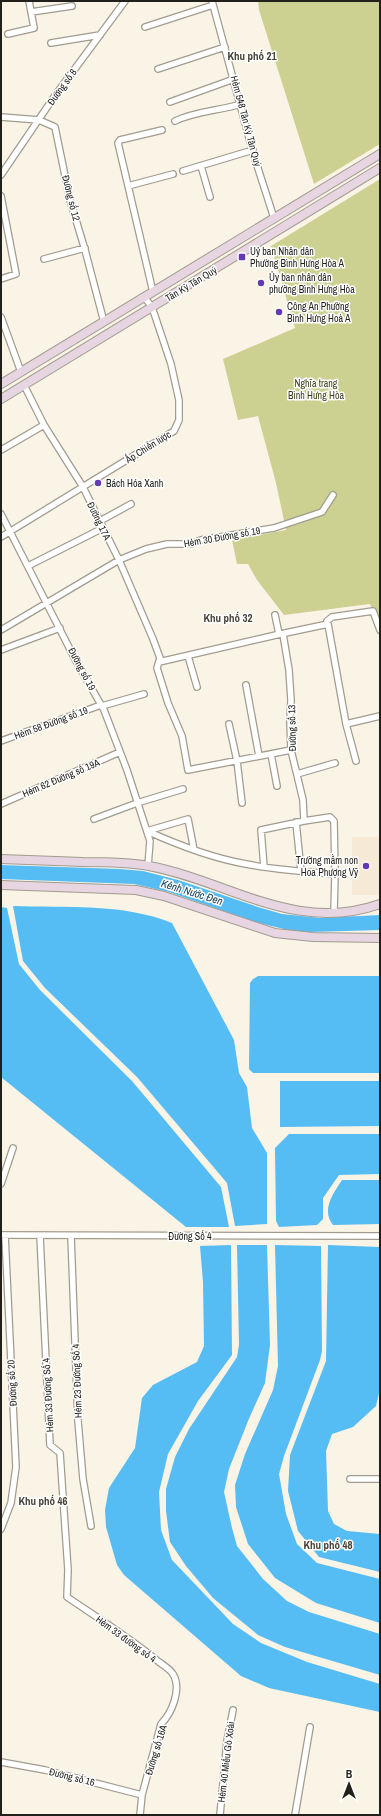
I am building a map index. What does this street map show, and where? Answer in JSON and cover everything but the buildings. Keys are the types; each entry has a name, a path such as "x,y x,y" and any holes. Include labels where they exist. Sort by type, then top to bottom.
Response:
{"main road":[{"name":"Tân Kỳ Tân Quý","path":"1,384 380,154"},
{"name":"Tân Kỳ Tân Quý","path":"1,399 380,168"},
{"path":"1,859 118,863 148,866 176,873 275,907 305,911 334,912 358,910 380,904"},
{"path":"1,884 136,890 164,896 275,933 313,937 380,938"}],"street":[{"path":"8,34 34,28 29,1"},
{"name":"Đường số 8","path":"1,175 125,1"},
{"path":"145,27 212,3"},
{"name":"Hẻm 548 Tân Kỳ Tân Quý","path":"212,3 253,150 274,218"},
{"path":"31,12 72,6"},
{"path":"51,43 100,35"},
{"path":"158,69 225,47"},
{"path":"170,102 234,79"},
{"path":"175,121 202,111 221,110 241,104"},
{"name":"Đường số 12","path":"1,117 39,120 55,127 70,200 104,322"},
{"path":"153,292 118,141 162,130"},
{"path":"182,171 253,150"},
{"path":"1,163 8,164"},
{"path":"200,166 210,197"},
{"path":"128,186 173,174"},
{"path":"1,196 16,274 1,279"},
{"path":"44,259 84,248"},
{"name":"Ấp Chiến lược","path":"1,537 174,431 179,420 179,400 171,364 152,307 144,297"},
{"path":"1,316 21,372"},
{"name":"Đường 17A","path":"24,385 44,425 83,487 119,560 153,639 160,658 157,668 168,703 182,736 188,770 237,761"},
{"path":"1,450 44,425"},
{"name":"Hẻm 30 Đường số 19","path":"1,630 48,604 119,560 146,548 167,544 191,544 201,540 274,528 322,512 333,495"},
{"path":"100,522 131,504"},
{"name":"Đường số 19","path":"1,514 76,661 101,706 120,752 150,841 148,866"},
{"path":"28,566 103,528"},
{"path":"356,761 346,724 327,621 332,618 372,611 380,630"},
{"name":"Đường số 13","path":"275,615 286,646 291,693 291,750 303,800 304,821"},
{"path":"159,662 328,624"},
{"path":"1,650 60,628"},
{"path":"188,656 197,687"},
{"path":"246,686 259,756"},
{"name":"Hẻm 58 Đường số 19","path":"1,742 101,706 144,694"},
{"path":"346,724 380,716"},
{"path":"229,724 237,761 242,803"},
{"path":"237,761 291,750"},
{"name":"Hẻm 62 Đường số 19A","path":"1,804 120,752"},
{"path":"271,754 277,786"},
{"path":"297,774 335,763"},
{"path":"94,819 138,802 183,789"},
{"path":"264,867 261,830 296,822 330,817 334,821 334,912"},
{"path":"147,831 188,819 194,850"},
{"path":"296,822 301,872"},
{"path":"147,831 194,850 245,864 301,872 335,874"},
{"path":"1,1184 13,1148"},
{"name":"Đường Số 4","path":"3,1235 380,1236"},
{"name":"Đường số 20","path":"1,1529 11,1503 16,1467 3,1235"},
{"name":"Hẻm 33 Đường Số 4","path":"40,1236 50,1445 60,1453 68,1570 67,1597"},
{"name":"Hẻm 23 Đường Số 4","path":"72,1236 78,1421 82,1479 91,1526"},
{"path":"350,1479 380,1479"},
{"name":"Hẻm 33 đường số 4","path":"67,1597 146,1651 173,1674 176,1687"},
{"name":"Đường số 16A","path":"140,1815 142,1795 161,1724 165,1720 175,1699 176,1687"},
{"name":"Hẻm 40 Miếu Gò Xoài","path":"220,1815 227,1741 233,1710"},
{"path":"295,1815 310,1727"},
{"name":"Đường số 16","path":"1,1762 45,1770 142,1795"}],"shaded area":[{"name":"Trường mầm non Hoa Phượng Vỹ","path":"352,837 380,837 380,895 352,895"}],"green space":[{"path":"258,1 380,1 380,144 314,184 259,10"},
{"name":"Nghĩa trang Bình Hưng Hòa","path":"380,179 380,630 370,604 284,615 257,580 248,564 237,564 232,540 286,530 276,483 258,416 238,420 223,359 295,328 271,246"}],"water":[{"name":"Kênh Nước Đen","path":"1,865 143,871 178,880 282,914 320,918 380,915 380,930 310,932 288,930 255,922 169,892 134,884 1,879"},
{"path":"13,906 114,909 134,912 172,923 234,1040 239,1073 247,1087 252,1128 267,1153 267,1224 235,1226 227,1183 137,1077 45,988 23,961"},
{"path":"1,907 7,908 19,964 40,990 132,1081 221,1187 229,1227 186,1227 1,1077"},
{"path":"258,976 380,976 380,1073 253,1073 249,1069 250,983"},
{"path":"280,1081 380,1081 380,1126 280,1127"},
{"path":"289,1134 380,1134 380,1174 339,1175 323,1198 323,1219 317,1225 279,1227 276,1221 275,1148"},
{"path":"342,1180 380,1180 380,1224 333,1225 328,1214 328,1208 332,1196"},
{"path":"231,1245 232,1355 198,1401 168,1454 159,1492 161,1530 172,1560 233,1624 261,1643 307,1662 380,1684 380,1712 269,1688 241,1676 124,1575 117,1565 106,1527 105,1510 109,1488 135,1448 142,1398 153,1385 197,1362 204,1346 203,1282 200,1246"},
{"path":"237,1245 267,1245 270,1345 265,1383 229,1469 224,1492 237,1546 263,1579 287,1601 309,1612 380,1634 380,1675 285,1647 258,1635 213,1598 186,1566 170,1542 166,1511 166,1489 175,1457 189,1429 237,1357 239,1345"},
{"path":"275,1245 321,1246 322,1351 284,1456 279,1474 286,1514 297,1544 317,1563 380,1579 380,1623 316,1603 275,1578 248,1544 236,1507 235,1485 245,1454 273,1390 278,1366"},
{"path":"328,1245 379,1247 380,1389 376,1406 353,1427 332,1434 326,1451 328,1511 334,1524 347,1531 380,1534 380,1572 319,1557 298,1531 288,1491 290,1455 326,1361"}],"place":[{"name":"Uỷ ban Nhân dân Phường Bình Hưng Hòa A","path":"242,257"},
{"name":"Ủy ban nhân dân phường Bình Hưng Hòa","path":"261,283"},
{"name":"Công An Phường Bình Hưng Hoà A","path":"279,312"},
{"name":"Bách Hóa Xanh","path":"98,483"},
{"name":"Trường mầm non Hoa Phượng Vỹ","path":"366,866"}],"district":[{"name":"Khu phố 21","path":"252,56"},
{"name":"Khu phố 32","path":"228,618"},
{"name":"Khu phố 46","path":"43,1501"},
{"name":"Khu phố 48","path":"328,1545"}]}
